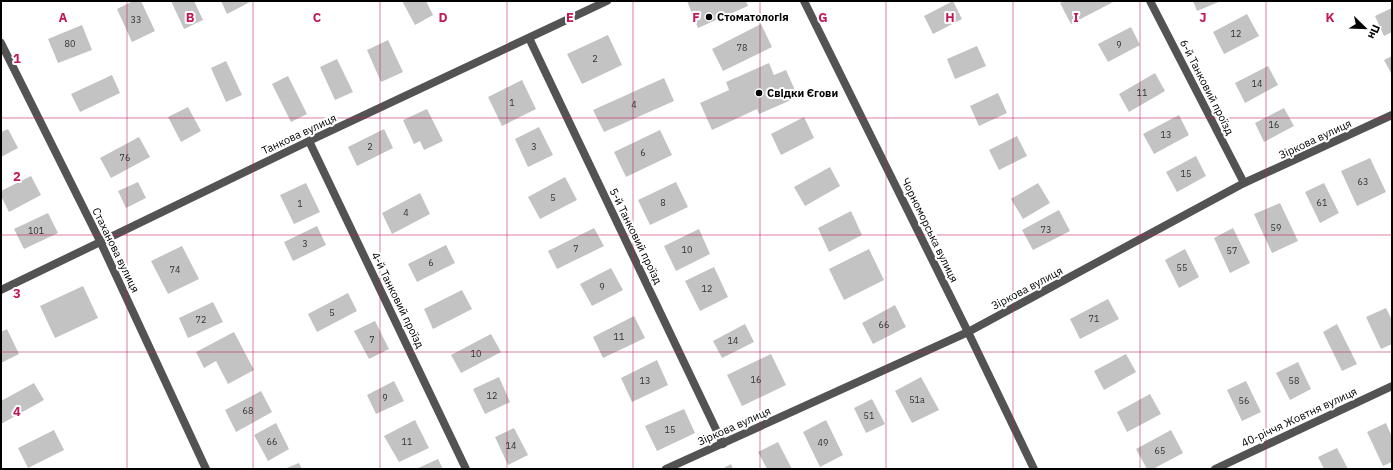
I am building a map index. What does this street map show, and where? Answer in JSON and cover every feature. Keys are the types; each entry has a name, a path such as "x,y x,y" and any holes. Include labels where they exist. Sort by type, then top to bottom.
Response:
{"street":[{"name":"Танкова вулиця","path":"1,290 309,141 607,1"},
{"name":"Чорноморська вулиця","path":"804,1 1034,469"},
{"name":"6-й Танковий проїзд","path":"1150,1 1244,183"},
{"name":"5-й Танковий проїзд","path":"528,38 723,444"},
{"name":"Стаханова вулиця","path":"1,43 100,241 206,469"},
{"name":"Зіркова вулиця","path":"666,469 968,332 1244,183 1392,115"},
{"name":"4-й Танковий проїзд","path":"309,141 466,469"},
{"name":"40-річчя Жовтня вулиця","path":"1215,469 1392,386"}],"building":[{"path":"133,1 141,1 155,31 132,42 117,9"},
{"path":"171,1 194,1 203,20 184,29"},
{"path":"221,1 249,1 250,2 227,14"},
{"path":"402,1 426,1 433,15 415,25"},
{"name":"Стоматологія","path":"687,1 746,1 748,6 698,28"},
{"path":"953,1 962,19 933,34 924,16"},
{"path":"1065,1 1115,1 1071,24 1060,3"},
{"path":"1193,1 1221,1 1197,11"},
{"path":"1392,8 1392,32 1384,36 1375,16"},
{"path":"1247,14 1259,36 1224,54 1213,32"},
{"path":"761,24 772,47 723,71 712,49"},
{"path":"82,25 92,50 58,63 48,39"},
{"path":"1131,27 1140,45 1108,62 1098,44"},
{"path":"608,35 622,65 582,84 567,54"},
{"path":"388,40 403,72 381,82 367,50"},
{"path":"977,46 986,66 955,79 947,59"},
{"path":"1392,56 1392,75 1384,60"},
{"path":"337,59 353,92 335,100 320,67"},
{"path":"226,61 242,95 226,102 211,68"},
{"name":"Свідки Єгови","path":"769,63 774,75 786,70 798,97 759,114 757,109 712,130 700,103 729,90 726,82"},
{"path":"1268,66 1278,85 1245,103 1235,83"},
{"path":"1155,73 1165,91 1129,112 1119,94"},
{"path":"112,75 120,93 80,112 71,94"},
{"path":"288,76 307,114 291,122 272,84"},
{"path":"664,78 674,101 604,132 593,110"},
{"path":"522,80 536,109 502,126 488,97"},
{"path":"998,93 1007,113 979,126 970,106"},
{"path":"188,107 201,131 181,142 168,117"},
{"path":"1284,108 1294,126 1264,142 1255,123"},
{"path":"427,109 443,141 424,150 420,141 414,144 403,120"},
{"path":"1179,115 1189,135 1154,154 1143,134"},
{"path":"804,117 814,138 781,155 771,134"},
{"path":"539,127 553,155 528,167 515,139"},
{"path":"8,129 18,148 1,157 1,132"},
{"path":"384,129 393,148 357,166 348,147"},
{"path":"660,130 672,155 626,177 614,152"},
{"path":"1017,136 1027,156 999,170 989,150"},
{"path":"139,137 150,157 111,178 100,158"},
{"path":"1196,156 1206,176 1177,192 1166,172"},
{"path":"1370,158 1386,192 1357,206 1341,171"},
{"path":"830,167 840,186 805,206 794,187"},
{"path":"31,176 41,195 9,212 1,196 1,191"},
{"path":"565,177 577,200 540,219 528,197"},
{"path":"138,182 146,198 126,208 118,191"},
{"path":"676,182 688,207 650,225 638,200"},
{"path":"306,183 320,212 294,224 280,195"},
{"path":"1038,183 1050,203 1023,219 1011,199"},
{"path":"1324,183 1339,213 1320,223 1305,192"},
{"path":"420,193 430,214 392,234 382,213"},
{"path":"1280,203 1298,241 1272,253 1254,214"},
{"path":"1059,210 1070,231 1033,250 1022,230"},
{"path":"851,211 862,235 829,252 818,228"},
{"path":"48,213 58,233 24,249 14,229"},
{"path":"317,226 326,245 293,261 284,242"},
{"path":"594,228 604,246 557,269 548,251"},
{"path":"1233,228 1250,263 1230,273 1214,238"},
{"path":"699,229 710,254 676,271 664,246"},
{"path":"446,245 455,263 417,282 408,264"},
{"path":"182,246 199,279 168,294 151,261"},
{"path":"869,249 884,280 844,300 829,269"},
{"path":"1185,249 1199,277 1179,288 1165,260"},
{"path":"714,267 728,297 700,311 685,281"},
{"path":"611,268 623,290 592,306 580,284"},
{"path":"83,286 98,318 55,338 40,306"},
{"path":"462,290 472,309 433,329 424,309"},
{"path":"348,293 357,311 317,332 308,314"},
{"path":"1108,299 1119,319 1080,339 1070,319"},
{"path":"213,302 223,322 188,338 179,318"},
{"path":"895,305 906,327 873,344 862,323"},
{"path":"1386,308 1392,320 1392,344 1381,349 1366,317"},
{"path":"634,316 645,338 603,358 593,337"},
{"path":"375,321 389,349 369,359 354,331"},
{"path":"745,324 754,342 722,358 713,341"},
{"path":"1337,324 1357,364 1342,371 1323,332"},
{"path":"7,329 19,354 1,363 1,332"},
{"path":"234,332 254,370 228,384 216,361 204,368 196,352"},
{"path":"491,334 501,352 461,373 451,355"},
{"path":"771,354 786,385 742,406 727,375"},
{"path":"1126,354 1136,372 1104,390 1094,371"},
{"path":"657,360 668,385 632,402 621,378"},
{"path":"1298,362 1311,389 1290,400 1276,373"},
{"path":"499,377 510,402 485,414 473,389"},
{"path":"921,377 939,410 912,423 895,391"},
{"path":"394,381 404,401 376,414 367,395"},
{"path":"1246,381 1261,412 1242,421 1227,390"},
{"path":"34,383 44,400 1,424 1,401"},
{"path":"261,391 272,412 236,432 225,410"},
{"path":"1150,394 1161,414 1127,432 1117,412"},
{"path":"872,399 885,424 866,433 854,408"},
{"path":"684,409 695,433 657,451 645,426"},
{"path":"415,420 429,448 399,462 384,436"},
{"path":"826,420 843,455 820,467 803,432"},
{"path":"276,423 289,449 268,461 254,435"},
{"path":"1386,423 1392,437 1392,462 1383,466 1367,432"},
{"path":"514,428 528,455 508,465 495,437"},
{"path":"54,430 64,450 28,468 18,448"},
{"path":"1171,430 1183,453 1153,469 1147,469 1136,449"},
{"path":"778,442 792,469 767,469 758,452"},
{"path":"1337,448 1348,469 1324,469 1318,457"},
{"path":"438,459 443,469 416,469"},
{"path":"299,463 302,469 284,469"},
{"path":"731,464 733,469 722,469"}],"place":[{"name":"Стоматологія","path":"709,17"},
{"name":"Свідки Єгови","path":"759,93"}]}
